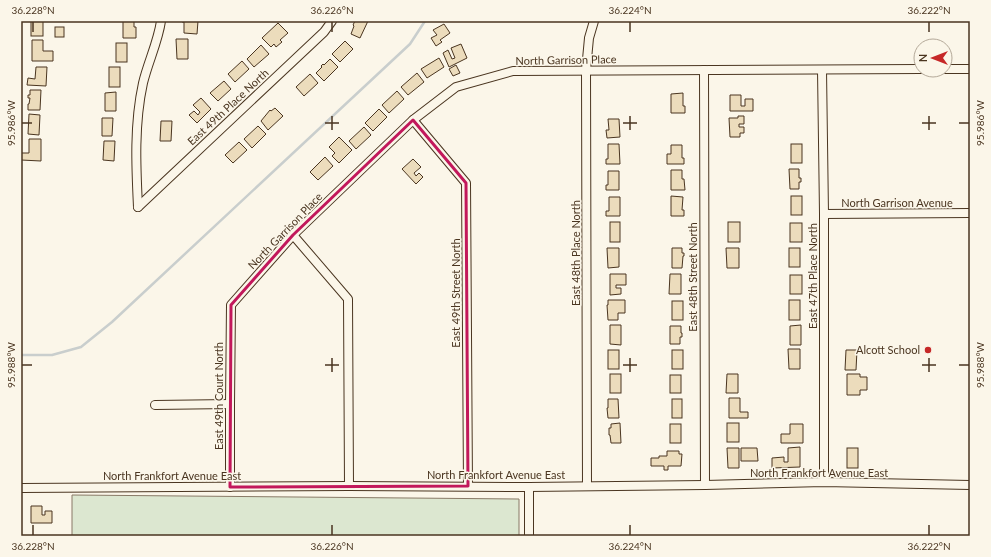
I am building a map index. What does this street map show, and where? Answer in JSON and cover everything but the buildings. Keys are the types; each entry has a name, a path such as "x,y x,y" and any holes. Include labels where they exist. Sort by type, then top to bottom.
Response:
{"street":[{"name":"East 49th Place North","path":"161,21 156,45 144,81 139,108 136,165 138,207 324,32 332,21"},
{"name":"East 48th Place North","path":"587,486 586,70 589,38 594,21"},
{"path":"953,69 970,69"},
{"name":"East 48th Street North","path":"704,70 705,485"},
{"name":"East 47th Place North","path":"822,70 824,214 824,482"},
{"name":"North Garrison Place","path":"231,304 293,235 413,120 456,87 513,71 913,70"},
{"name":"East 49th Street North","path":"413,120 466,183 468,486"},
{"name":"North Garrison Avenue","path":"824,214 970,214"},
{"path":"293,235 348,299 348,486"},
{"name":"East 49th Court North","path":"230,487 231,304"},
{"path":"155,405 230,404"},
{"name":"North Frankfort Avenue East","path":"21,488 348,486 529,487 824,482 970,485"},
{"path":"529,487 529,536"}],"highlighted area":[{"path":"413,120 466,183 468,486 230,487 231,305 293,235"}],"green space":[{"path":"72,495 519,499 519,536 72,536"}],"waterway":[{"path":"21,355 52,355 81,347 112,322 410,44 425,21"}],"place":[{"name":"Alcott School","path":"928,350"}]}
